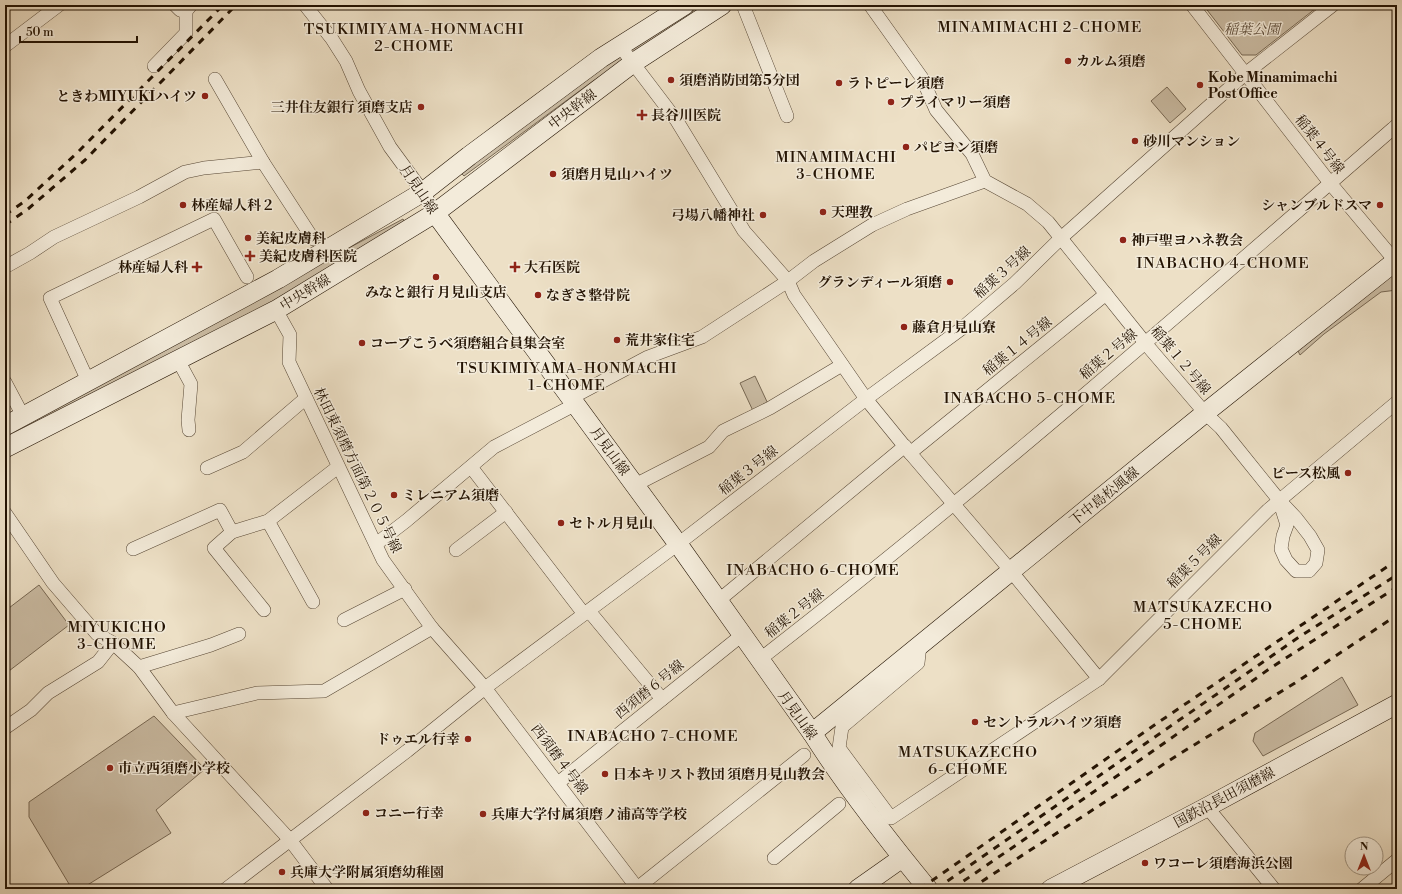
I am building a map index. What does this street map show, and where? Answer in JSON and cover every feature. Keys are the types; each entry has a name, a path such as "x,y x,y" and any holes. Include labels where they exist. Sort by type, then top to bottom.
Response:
{"street":[{"path":"5,46 59,5"},
{"name":"月見山線","path":"306,5 332,39 346,61 359,91 390,147 423,192 435,212 678,544 830,761 902,858 928,889"},
{"name":"中央幹線","path":"5,426 278,279 423,192 469,156 620,46 685,5"},
{"name":"中央幹線","path":"5,448 276,310 435,212 633,63 722,5"},
{"path":"743,5 787,116"},
{"path":"376,544 406,521 494,447 648,357 702,337 788,281 814,261 872,225 907,209 985,181 972,154 936,110 922,78 870,5"},
{"name":"稲葉４号線","path":"1192,5 1330,183 1397,261"},
{"name":"稲葉３号線","path":"226,889 407,751 485,688 678,544 961,328 1015,283 1061,238 1245,74 1333,5"},
{"path":"154,66 186,33 184,7"},
{"path":"620,46 677,121 744,231 788,281 794,295 866,399 1011,571 1099,679"},
{"path":"215,79 263,162 312,240"},
{"name":"稲葉２号線","path":"759,660 955,504 1146,344 1397,125"},
{"path":"5,268 30,254 54,237 139,197 185,172 204,168 263,162"},
{"name":"稲葉１２号線","path":"985,181 1027,204 1048,222 1146,344 1205,414 1221,428 1279,500 1296,518 1310,536 1318,550 1316,563 1309,571 1296,571 1286,560 1281,549 1283,536 1287,525 1279,500"},
{"path":"88,381 50,298 214,219 247,277"},
{"name":"下中島松風線","path":"812,734 1205,414 1397,261"},
{"name":"稲葉１４号線","path":"718,601 1106,294"},
{"name":"林田東須磨方面第２０５号線","path":"276,310 290,335 289,362 383,560 432,628 485,688"},
{"path":"178,360 191,384 188,420 189,430"},
{"path":"635,485 710,447 723,431 770,408 842,364"},
{"path":"5,382 23,416"},
{"path":"207,468 243,452 306,398"},
{"name":"稲葉５号線","path":"920,645 918,663 842,727 839,748 891,818 1099,679 1279,500 1397,402"},
{"path":"471,466 586,612 662,699"},
{"path":"264,610 214,548 232,532 268,521 338,467"},
{"path":"133,549 220,510 232,532"},
{"path":"456,550 506,512"},
{"path":"5,513 53,583 97,634 113,643 139,667 173,713 290,840 327,889"},
{"path":"268,521 313,602"},
{"path":"344,620 404,589"},
{"path":"173,713 257,693 324,690 432,628"},
{"path":"139,667 211,645 239,634"},
{"name":"西須磨６号線","path":"558,783 742,635"},
{"path":"5,728 31,710 48,693 98,662 113,643"},
{"name":"西須磨４号線","path":"485,688 637,889"},
{"name":"国鉄沿長田須磨線","path":"1051,889 1207,807 1397,704"},
{"path":"637,889 804,755"},
{"path":"774,858 839,804"},
{"path":"1207,807 1274,889"},
{"path":"858,889 902,858"},
{"path":"1362,889 1397,860"}],"green space":[{"path":"699,5 710,5 593,81 464,176 461,173 589,76"},
{"name":"稲葉公園","path":"1320,5 1256,55 1242,55 1204,6"},
{"path":"1167,87 1186,109 1170,123 1151,101"},
{"path":"403,219 406,224 293,293 5,444 5,432"},
{"path":"1393,271 1397,276 1397,290 1381,292 1324,334 1300,355 1296,347"},
{"path":"755,376 769,406 754,413 740,383"},
{"path":"39,585 69,625 5,674 5,611"},
{"path":"1342,677 1358,705 1263,756 1253,741 1255,733"},
{"path":"154,716 205,769 156,810 171,833 81,889 72,889 29,817 29,802"}],"railway":[{"path":"5,215 25,201 78,152 223,5"},
{"path":"5,225 28,209 85,160 236,5"},
{"path":"920,889 1156,724 1397,560"},
{"path":"936,889 1299,637 1397,575"},
{"path":"952,889 1143,758 1272,667 1397,587"},
{"path":"970,889 1181,753 1295,683 1397,615"}],"place":[{"name":"カルム須磨","path":"1068,61"},
{"name":"須磨消防団第5分団","path":"671,80"},
{"name":"ラトピーレ須磨","path":"839,83"},
{"name":"Kobe Minamimachi Post Office","path":"1200,85"},
{"name":"ときわMIYUKIハイツ","path":"205,96"},
{"name":"プライマリー須磨","path":"891,102"},
{"name":"三井住友銀行 須磨支店","path":"421,107"},
{"name":"長谷川医院","path":"642,115"},
{"name":"砂川マンション","path":"1135,141"},
{"name":"パピヨン須磨","path":"906,147"},
{"name":"須磨月見山ハイツ","path":"553,174"},
{"name":"林産婦人科２","path":"183,205"},
{"name":"シャンブルドスマ","path":"1380,205"},
{"name":"天理教","path":"823,212"},
{"name":"弓場八幡神社","path":"763,215"},
{"name":"美紀皮膚科","path":"248,238"},
{"name":"神戸聖ヨハネ教会","path":"1123,240"},
{"name":"美紀皮膚科医院","path":"250,256"},
{"name":"林産婦人科","path":"197,267"},
{"name":"大石医院","path":"515,267"},
{"name":"みなと銀行 月見山支店","path":"436,277"},
{"name":"グランディール須磨","path":"950,282"},
{"name":"なぎさ整骨院","path":"538,295"},
{"name":"藤倉月見山寮","path":"904,327"},
{"name":"荒井家住宅","path":"617,340"},
{"name":"コープこうべ須磨組合員集会室","path":"362,343"},
{"name":"ピース松風","path":"1348,473"},
{"name":"ミレニアム須磨","path":"394,495"},
{"name":"セトル月見山","path":"561,523"},
{"name":"セントラルハイツ須磨","path":"975,722"},
{"name":"ドゥエル行幸","path":"468,739"},
{"name":"市立西須磨小学校","path":"110,768"},
{"name":"日本キリスト教団 須磨月見山教会","path":"605,774"},
{"name":"コニー行幸","path":"366,813"},
{"name":"兵庫大学付属須磨ノ浦高等学校","path":"483,814"},
{"name":"ワコーレ須磨海浜公園","path":"1145,863"},
{"name":"兵庫大学附属須磨幼稚園","path":"282,872"}],"district":[{"name":"MINAMIMACHI 2-CHOME","path":"1040,27"},
{"name":"TSUKIMIYAMA-HONMACHI 2-CHOME","path":"414,38"},
{"name":"MINAMIMACHI 3-CHOME","path":"836,166"},
{"name":"INABACHO 4-CHOME","path":"1223,263"},
{"name":"TSUKIMIYAMA-HONMACHI 1-CHOME","path":"567,376"},
{"name":"INABACHO 5-CHOME","path":"1030,398"},
{"name":"INABACHO 6-CHOME","path":"813,570"},
{"name":"MATSUKAZECHO 5-CHOME","path":"1203,616"},
{"name":"MIYUKICHO 3-CHOME","path":"117,636"},
{"name":"INABACHO 7-CHOME","path":"653,736"},
{"name":"MATSUKAZECHO 6-CHOME","path":"968,760"}]}
